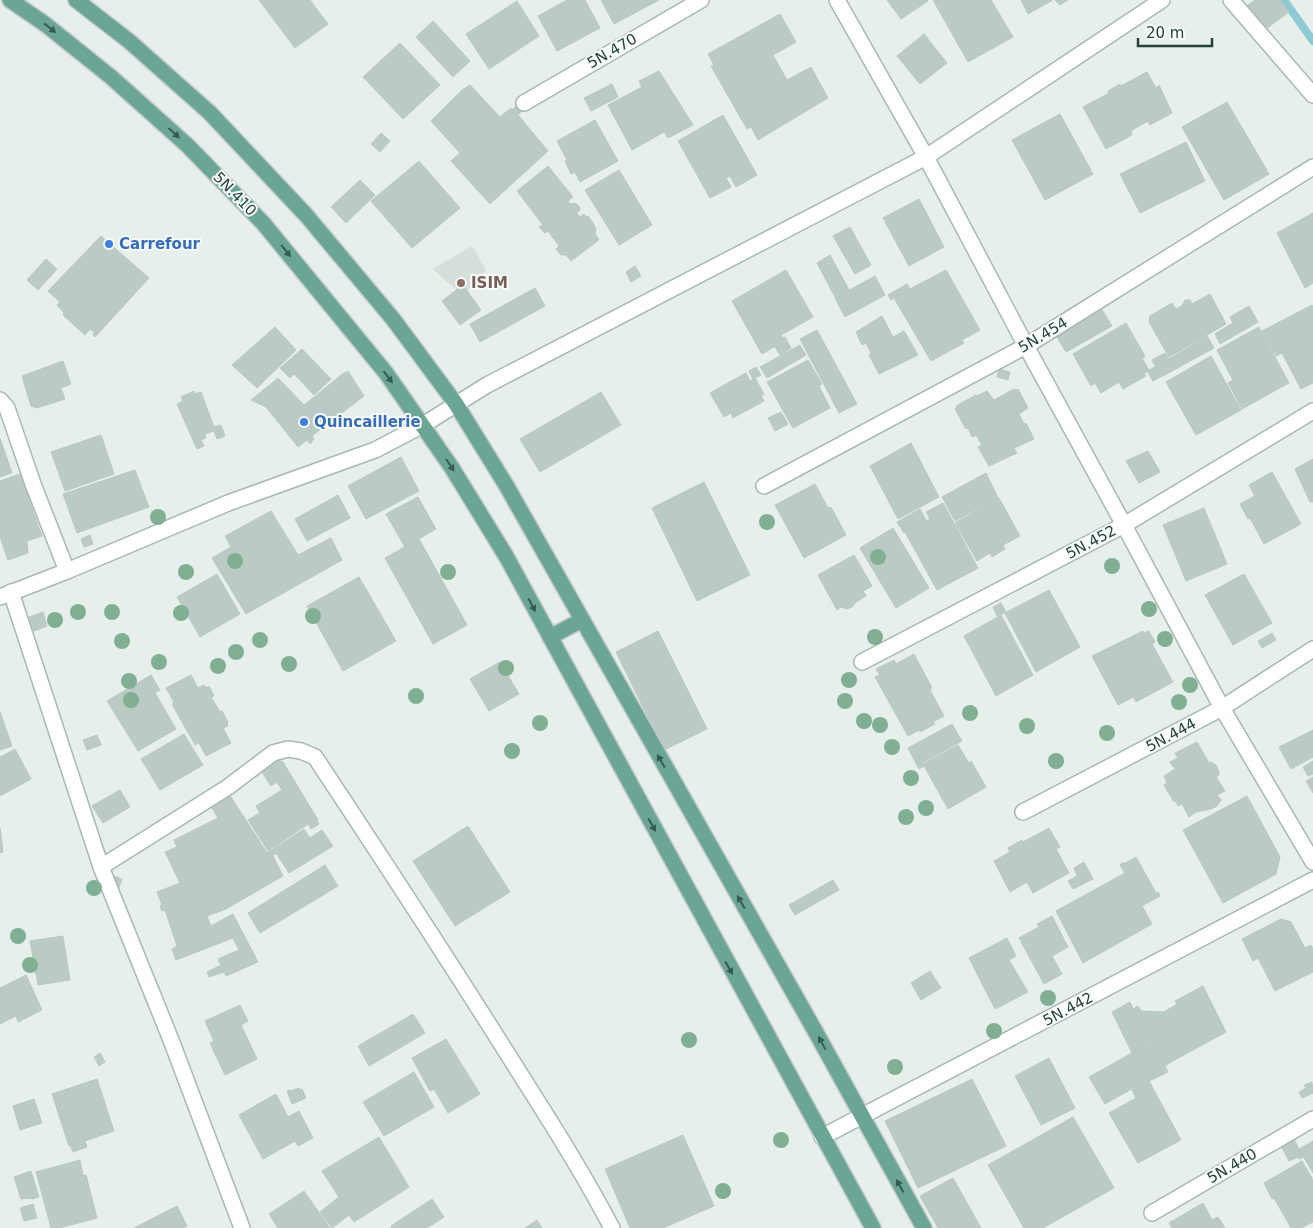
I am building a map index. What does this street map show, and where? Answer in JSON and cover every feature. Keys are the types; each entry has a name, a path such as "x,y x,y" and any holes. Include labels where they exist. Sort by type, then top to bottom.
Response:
{"main road":[{"name":"5N.410","path":"10,0 45,24 111,77 187,145 263,223 386,373 423,425 506,556 872,1228"},
{"path":"76,0 130,41 210,112 306,215 393,319 456,404 488,453 924,1228"},
{"path":"550,637 582,620"}],"street":[{"name":"5N.470","path":"524,103 701,0"},
{"path":"837,0 926,157 1222,708 1313,862"},
{"path":"242,1228 171,1040 101,867 6,595 68,572 228,503 375,450 423,425 496,380 926,157 1162,0"},
{"path":"1231,0 1313,95"},
{"name":"5N.454","path":"764,486 1026,346 1313,167"},
{"path":"0,400 7,408 33,484 68,572"},
{"name":"5N.452","path":"862,662 1124,525 1313,411"},
{"name":"5N.444","path":"1023,812 1222,708 1313,649"},
{"path":"101,867 228,786 273,752 288,749 301,751 315,757 396,878 522,1076 587,1181 612,1228"},
{"name":"5N.442","path":"822,1137 1313,880"},
{"name":"5N.440","path":"1152,1213 1313,1119"}],"shaded area":[{"name":"ISIM","path":"472,246 486,270 463,296 433,269"}],"building":[{"path":"259,0 310,0 328,24 295,48"},
{"path":"567,0 585,0 600,28 557,51 538,16"},
{"path":"601,0 659,0 614,24"},
{"path":"887,0 927,0 928,1 901,19"},
{"path":"933,0 991,0 1013,37 968,62"},
{"path":"1021,0 1053,0 1028,14"},
{"path":"1055,0 1068,0 1060,5"},
{"path":"1255,0 1280,0 1289,12 1262,32 1244,8"},
{"path":"517,1 539,36 489,69 466,34"},
{"path":"780,14 796,42 773,55 787,80 811,67 828,98 758,140 751,127 747,129 711,66 714,65 708,54"},
{"path":"433,21 470,61 453,77 416,37"},
{"path":"924,34 947,63 920,84 897,56"},
{"path":"400,43 440,85 403,119 363,77"},
{"path":"659,71 693,125 668,138 664,132 632,150 608,105 642,87 639,81"},
{"path":"1147,72 1156,88 1159,85 1172,113 1150,125 1148,121 1131,131 1132,135 1106,149 1083,107 1109,93 1108,91 1120,84 1121,86"},
{"path":"612,84 618,97 591,111 584,98"},
{"path":"470,85 500,117 516,106 521,112 518,115 548,151 490,204 451,161 460,153 431,121 462,90"},
{"path":"1227,102 1269,174 1224,200 1182,127"},
{"path":"1060,114 1093,174 1045,200 1012,140"},
{"path":"723,115 757,175 736,187 730,176 726,178 731,187 710,198 678,141"},
{"path":"595,120 618,161 580,182 575,172 571,174 565,161 567,160 557,141"},
{"path":"381,133 390,141 380,152 371,144"},
{"path":"1186,142 1205,181 1140,213 1120,174"},
{"path":"419,161 460,208 412,248 371,201"},
{"path":"548,166 573,197 568,201 570,204 575,203 579,206 580,210 577,213 580,217 584,214 593,223 596,229 595,234 599,240 571,261 566,255 561,255 556,249 559,246 548,231 545,233 539,227 543,225 517,191"},
{"path":"619,170 652,225 619,245 585,190"},
{"path":"360,180 375,195 346,223 331,207"},
{"path":"919,199 944,247 909,266 883,218"},
{"path":"1313,213 1313,283 1305,288 1277,233"},
{"path":"850,227 871,265 855,274 833,236"},
{"path":"101,236 149,278 95,337 93,334 95,333 90,329 85,335 63,315 64,313 57,305 60,302 48,291"},
{"path":"830,255 849,290 835,297 817,263"},
{"path":"46,259 57,269 38,290 27,280"},
{"path":"635,266 641,276 631,282 626,272"},
{"path":"786,270 813,317 781,335 784,341 762,354 732,301"},
{"path":"946,270 980,330 962,340 964,343 931,361 894,298 891,300 888,295 907,284 910,289"},
{"path":"875,276 885,295 845,317 835,298"},
{"path":"463,285 481,310 460,325 442,301"},
{"path":"535,288 545,306 480,342 470,324"},
{"path":"1210,294 1226,324 1169,357 1149,322 1150,316 1172,303 1176,309 1182,306 1185,300 1190,300 1192,304"},
{"path":"1312,305 1313,383 1301,389 1282,353 1276,356 1262,331"},
{"path":"1249,306 1258,322 1220,344 1215,334 1233,323 1230,317"},
{"path":"1101,308 1112,326 1066,352 1055,334"},
{"path":"882,316 893,337 904,331 918,355 879,374 869,355 871,353 866,343 862,345 856,332"},
{"path":"1126,323 1145,356 1142,358 1149,370 1144,373 1146,376 1123,389 1119,382 1101,393 1095,383 1091,386 1073,354"},
{"path":"275,327 296,350 257,388 232,365"},
{"path":"1259,327 1289,383 1242,409 1228,383 1233,380 1217,350"},
{"path":"817,330 857,404 839,413 800,339"},
{"path":"1207,336 1214,348 1161,377 1152,360 1165,353 1169,359"},
{"path":"785,337 791,348 780,355 775,347 784,341 783,338"},
{"path":"800,345 806,355 767,378 760,367"},
{"path":"302,349 331,379 314,395 294,374 290,378 280,368"},
{"path":"1211,356 1241,410 1196,435 1166,382"},
{"path":"808,360 822,384 819,386 830,408 793,428 767,382"},
{"path":"63,361 71,384 61,388 65,399 37,408 31,406 22,376"},
{"path":"756,367 761,375 753,379 749,371"},
{"path":"1155,367 1160,377 1153,381 1147,371"},
{"path":"999,369 1010,372 1008,380 997,377"},
{"name":"Quincaillerie","path":"348,371 364,396 312,436 314,439 310,444 307,440 298,447 266,407 251,400 278,378 304,405"},
{"path":"746,373 750,381 755,378 764,394 761,396 764,401 733,418 731,413 724,417 710,393"},
{"path":"1014,389 1018,389 1028,408 1019,414 1034,439 1014,448 1017,453 989,466 978,447 982,445 976,435 972,437 968,428 966,429 955,409 957,408 956,406 987,391 994,400"},
{"path":"194,391 195,394 201,392 214,427 221,425 225,436 217,439 214,431 205,434 206,438 201,440 204,446 197,449 177,404 183,401 181,397"},
{"path":"601,392 621,425 540,472 520,439"},
{"path":"781,412 788,424 775,431 768,418"},
{"path":"101,435 114,474 65,491 51,452"},
{"path":"0,438 12,473 0,477"},
{"path":"911,443 939,497 898,519 870,466"},
{"path":"1148,451 1160,472 1139,483 1126,461"},
{"path":"401,457 419,491 366,519 348,486"},
{"path":"1313,459 1313,502 1310,502 1295,469"},
{"path":"135,470 149,507 77,533 63,494"},
{"path":"1272,472 1301,524 1264,544 1240,504 1255,496 1249,485"},
{"path":"986,473 998,498 955,521 942,497"},
{"path":"20,474 42,536 27,541 28,553 8,560 0,537 0,481"},
{"path":"704,482 750,575 697,601 652,508"},
{"path":"815,484 828,508 831,507 846,535 804,558 775,505"},
{"path":"338,495 350,518 307,541 295,519"},
{"path":"418,497 436,529 405,547 386,514"},
{"path":"999,498 1020,536 1003,545 1005,549 992,557 990,553 977,561 955,523"},
{"path":"943,503 978,568 937,590 905,532 930,519 926,512"},
{"path":"1204,508 1227,564 1186,581 1163,525"},
{"path":"920,509 926,520 904,533 897,522"},
{"path":"271,511 298,555 331,538 342,560 246,614 212,558 231,547 225,536"},
{"path":"893,528 929,588 896,608 860,548"},
{"path":"90,535 93,544 84,547 81,539"},
{"path":"419,539 467,625 433,644 385,558"},
{"path":"854,555 872,586 863,591 866,596 852,607 847,609 841,607 837,610 818,575"},
{"path":"217,574 240,614 200,637 177,597"},
{"path":"1244,574 1272,623 1233,645 1205,595"},
{"path":"359,577 396,641 343,671 307,606"},
{"path":"1049,590 1080,647 1036,672 1005,613"},
{"path":"1001,603 1006,612 997,616 993,607"},
{"path":"43,612 47,626 34,631 29,617"},
{"path":"1001,615 1033,675 996,696 964,636"},
{"path":"658,631 707,729 664,750 616,652"},
{"path":"1143,631 1144,633 1149,631 1155,642 1152,644 1173,682 1136,702 1133,697 1118,705 1092,656"},
{"path":"1272,633 1276,640 1262,648 1258,641"},
{"path":"914,654 944,716 933,722 935,724 908,736 875,677 880,675 876,669 894,660 896,664"},
{"path":"500,662 519,694 489,711 470,679"},
{"path":"151,675 160,690 155,693 176,729 138,751 107,701"},
{"path":"191,675 198,688 204,685 206,688 209,686 214,696 211,697 228,722 228,726 223,728 231,743 206,756 199,743 195,745 172,704 174,702 166,688"},
{"path":"0,712 12,746 0,750"},
{"path":"952,724 962,741 922,763 924,766 919,769 908,748"},
{"path":"1313,730 1313,757 1291,769 1279,747"},
{"path":"184,734 203,765 160,790 141,759"},
{"path":"97,735 101,745 87,750 83,740"},
{"path":"1197,742 1209,763 1211,762 1216,765 1219,775 1216,777 1225,791 1217,795 1221,800 1217,806 1196,812 1189,817 1182,804 1178,806 1176,801 1174,802 1164,785 1167,783 1164,776 1175,769 1170,762 1178,758 1175,753"},
{"path":"958,745 969,763 971,761 986,787 948,809 923,764"},
{"path":"15,749 31,779 0,796 0,757"},
{"path":"271,758 283,762 319,824 311,829 308,824 268,851 248,820 260,813 256,806 282,790 277,782 271,786 262,772 257,776 254,771"},
{"path":"1313,761 1313,774 1308,776 1303,767"},
{"path":"1313,777 1313,793 1306,781"},
{"path":"120,790 130,807 103,823 92,806"},
{"path":"229,794 267,853 304,829 310,838 322,830 333,846 289,873 276,853 273,856 283,876 226,909 207,916 211,926 233,914 258,962 226,976 224,972 209,977 207,972 221,965 218,959 239,950 233,938 176,960 172,949 177,946 165,910 162,911 160,906 162,905 157,892 180,883 165,852 177,847 174,840 218,818 210,805"},
{"path":"1247,796 1280,857 1276,874 1223,903 1183,830"},
{"path":"468,826 510,892 455,926 413,861"},
{"path":"0,828 3,852 0,853"},
{"path":"1049,828 1060,847 1056,849 1069,873 1033,893 1027,882 1010,892 994,861 1010,852 1008,848"},
{"path":"1136,857 1156,893 1158,892 1160,896 1142,906 1152,924 1083,963 1056,911 1125,873 1120,865"},
{"path":"1084,862 1093,879 1073,889 1068,881 1077,876 1074,868"},
{"path":"325,865 338,886 260,933 248,913"},
{"path":"114,876 122,879 118,890 109,886"},
{"path":"833,880 839,890 795,915 789,905"},
{"path":"1052,916 1068,947 1052,956 1062,974 1044,984 1019,938 1039,927 1037,924"},
{"path":"1281,919 1291,922 1305,948 1311,945 1313,949 1313,972 1275,991 1258,958 1253,961 1242,939"},
{"path":"63,936 70,980 38,985 30,941"},
{"path":"1007,938 1016,956 1009,960 1028,992 995,1009 969,958"},
{"path":"930,971 941,988 921,1000 911,983"},
{"path":"26,975 42,1010 18,1022 16,1016 0,1024 0,988"},
{"path":"1203,986 1226,1032 1171,1062 1162,1045 1141,1042 1141,1011 1164,1012 1177,1004 1175,1001"},
{"path":"1130,1002 1133,1009 1138,1006 1141,1011 1141,1042 1162,1045 1171,1062 1165,1066 1168,1072 1149,1081 1181,1140 1138,1163 1109,1113 1136,1098 1132,1090 1136,1088 1135,1087 1105,1104 1089,1077 1132,1053 1112,1012"},
{"path":"240,1005 248,1021 241,1025 257,1059 225,1075 210,1043 214,1041 205,1021"},
{"path":"413,1014 425,1033 369,1066 358,1046"},
{"path":"446,1039 480,1094 448,1113 434,1089 430,1091 412,1058"},
{"path":"100,1053 105,1062 99,1066 94,1057"},
{"path":"1049,1058 1075,1108 1041,1125 1015,1076"},
{"path":"414,1072 434,1107 384,1136 363,1102"},
{"path":"97,1079 114,1131 85,1141 87,1147 73,1152 69,1146 52,1094"},
{"path":"972,1079 1006,1146 918,1188 885,1121"},
{"path":"1312,1082 1313,1093 1302,1098 1299,1092 1306,1088 1304,1085"},
{"path":"299,1088 300,1090 302,1089 306,1098 292,1104 287,1091"},
{"path":"276,1094 288,1117 299,1111 313,1138 298,1146 295,1141 263,1159 239,1115"},
{"path":"34,1099 42,1123 20,1130 13,1106"},
{"path":"1073,1117 1114,1188 1043,1228 1024,1228 988,1165"},
{"path":"683,1135 714,1206 663,1228 630,1228 605,1169"},
{"path":"379,1137 409,1187 354,1222 349,1215 332,1228 320,1212 339,1197 322,1171"},
{"path":"1294,1139 1303,1157 1289,1161 1281,1146"},
{"path":"1313,1141 1313,1173 1299,1149"},
{"path":"80,1160 83,1175 86,1175 97,1218 59,1228 51,1228 36,1172"},
{"path":"1302,1161 1313,1180 1313,1222 1301,1228 1291,1228 1264,1183"},
{"path":"31,1171 39,1197 21,1199 14,1177"},
{"path":"953,1178 981,1228 938,1228 920,1196"},
{"path":"304,1191 330,1228 278,1228 269,1214"},
{"path":"432,1199 444,1217 427,1228 392,1228 391,1226"},
{"path":"1203,1203 1212,1220 1218,1217 1225,1228 1172,1228 1169,1223"},
{"path":"33,1204 37,1218 24,1221 20,1208"},
{"path":"177,1206 187,1226 183,1228 134,1228"},
{"path":"537,1220 542,1228 525,1228"}],"waterway":[{"path":"1284,0 1313,41"}],"place":[{"name":"Carrefour","path":"109,244"},
{"name":"ISIM","path":"461,283"},
{"name":"Quincaillerie","path":"304,422"}]}
